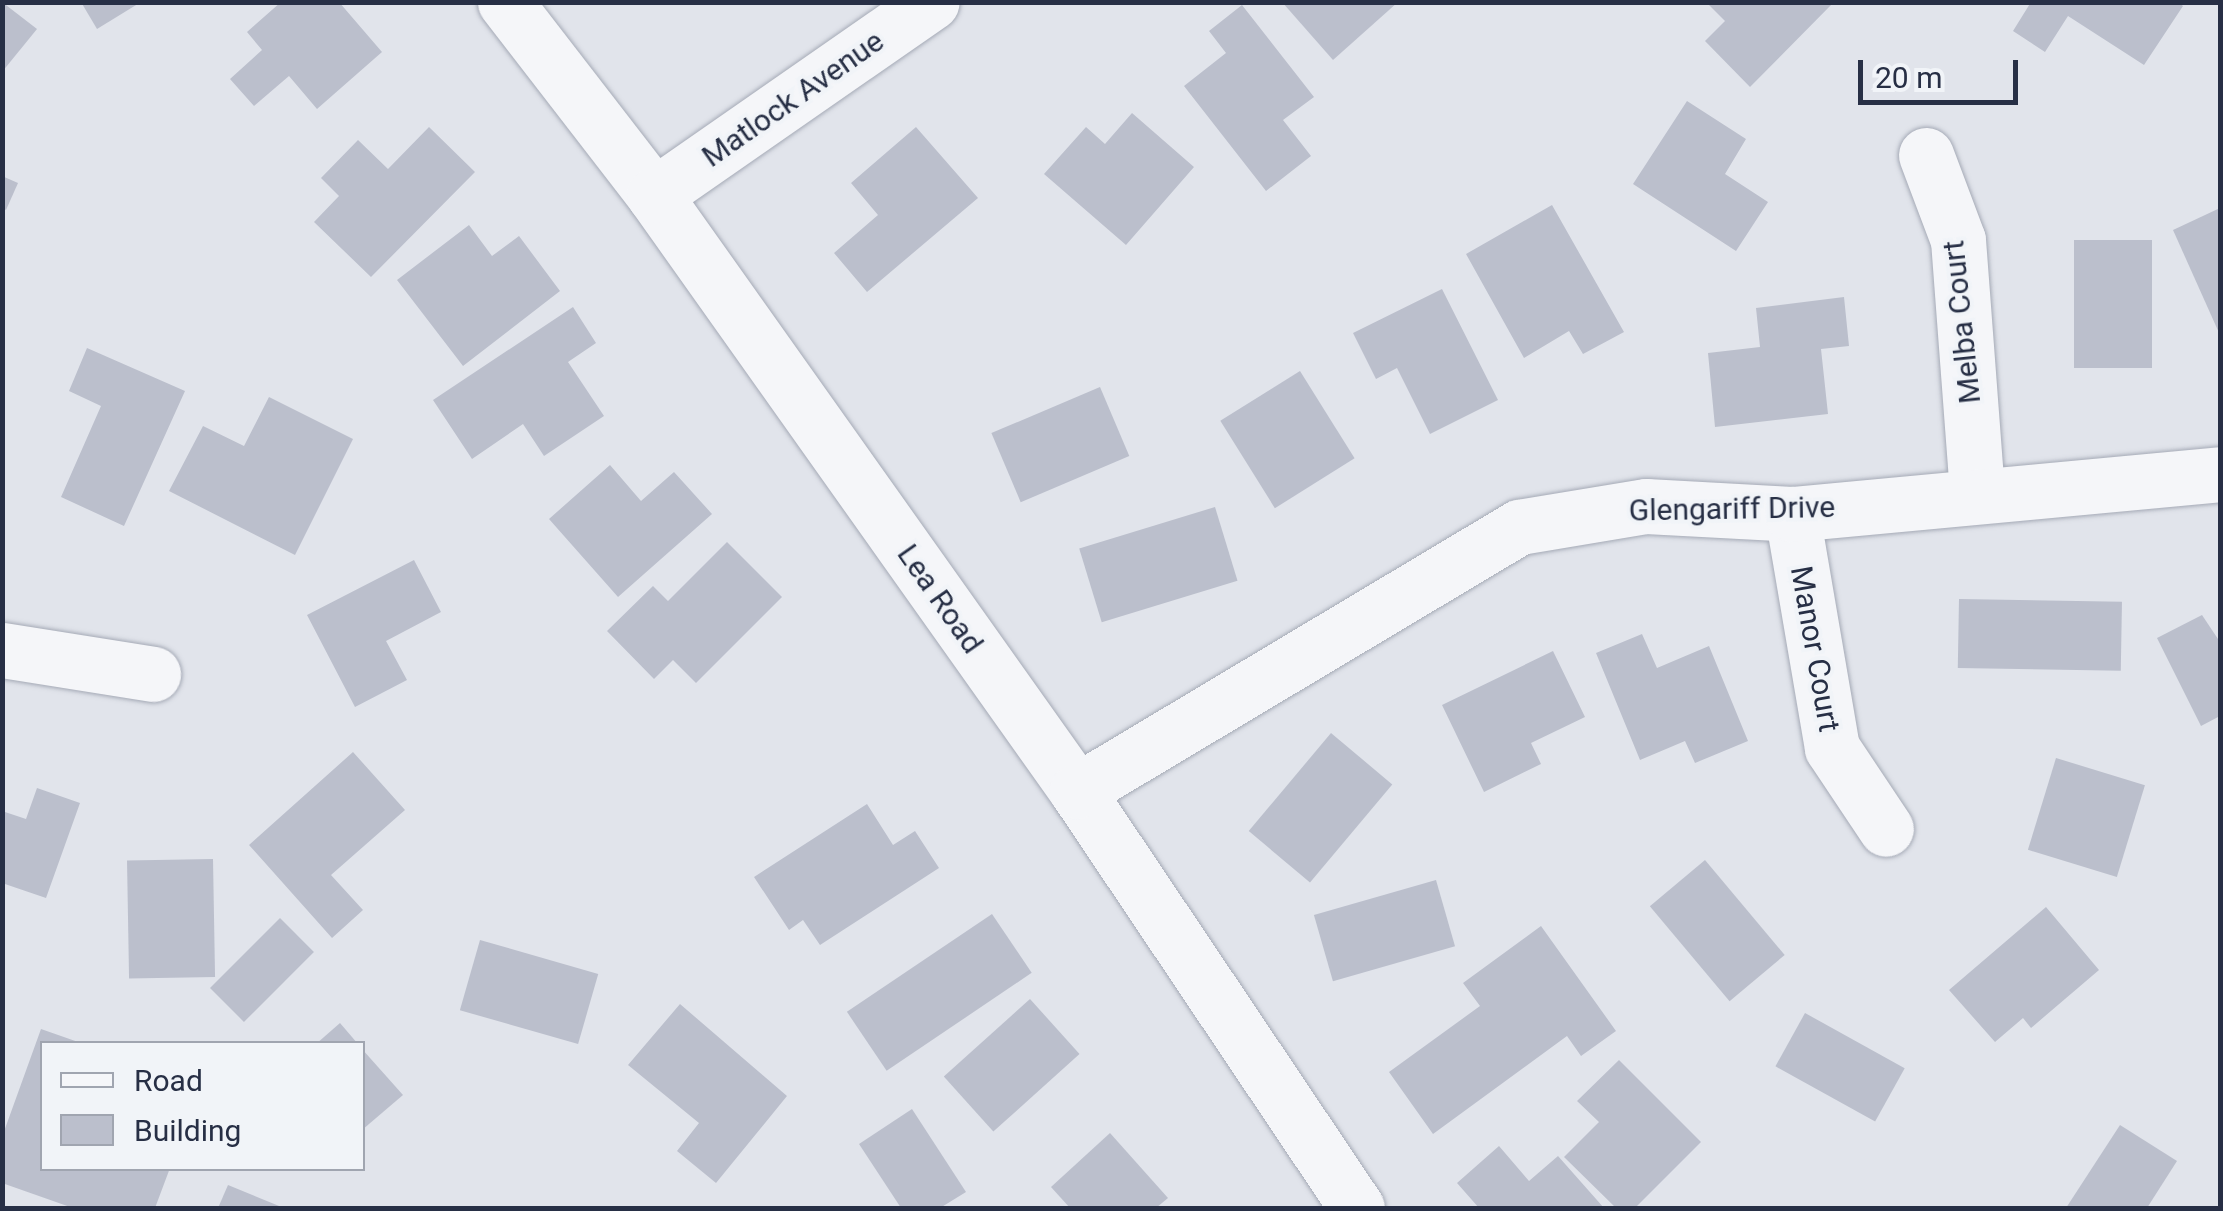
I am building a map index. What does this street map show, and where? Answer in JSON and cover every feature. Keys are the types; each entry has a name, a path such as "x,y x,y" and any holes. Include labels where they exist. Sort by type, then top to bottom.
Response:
{"street":[{"name":"Lea Road","path":"504,2 654,195 1076,791 1357,1208"},
{"name":"Matlock Avenue","path":"654,195 932,2"},
{"name":"Melba Court","path":"1926,156 1958,240 1977,494"},
{"name":"Glengariff Drive","path":"1076,791 1519,527 1646,506 1792,514 2220,474"},
{"name":"Manor Court","path":"1792,514 1832,748 1886,830"},
{"path":"2,650 152,674"}],"building":[{"path":"2,2 37,29 2,72"},
{"path":"81,2 141,2 97,29"},
{"path":"281,2 339,2 382,52 317,109 289,76 254,106 230,79 262,50 247,32"},
{"path":"1282,2 1398,2 1333,60"},
{"path":"1706,2 1834,2 1750,87 1705,41 1725,21"},
{"path":"2031,2 2178,2 2183,6 2144,65 2068,16 2045,52 2013,31"},
{"path":"1242,5 1314,97 1283,120 1311,156 1266,191 1184,86 1226,53 1209,31"},
{"path":"1687,101 1746,139 1725,174 1768,202 1736,251 1633,184"},
{"path":"1132,113 1194,167 1126,245 1044,174 1086,127 1105,144"},
{"path":"429,127 475,172 371,277 314,222 339,196 321,178 358,140 388,169"},
{"path":"916,127 978,198 867,292 834,253 878,215 851,183"},
{"path":"2,176 18,183 6,210 2,208"},
{"path":"1552,205 1624,332 1583,354 1569,331 1524,358 1466,254"},
{"path":"2220,208 2220,335 2173,230"},
{"path":"469,225 492,256 519,236 560,291 463,366 397,280"},
{"path":"2074,240 2152,240 2152,368 2074,368"},
{"path":"1442,289 1498,400 1430,434 1397,368 1376,379 1353,333"},
{"path":"1844,297 1849,346 1821,349 1828,414 1715,427 1708,353 1760,347 1756,308"},
{"path":"573,307 596,343 568,362 604,416 544,456 523,424 472,459 433,400"},
{"path":"87,348 185,391 124,526 61,497 101,406 69,391"},
{"path":"1300,371 1355,458 1275,508 1220,421"},
{"path":"1100,387 1129,456 1021,502 991,433"},
{"path":"269,397 353,439 295,555 169,491 203,426 244,446"},
{"path":"610,465 641,501 674,472 712,514 618,597 549,519"},
{"path":"1215,507 1238,581 1102,622 1079,549"},
{"path":"727,542 782,597 696,683 673,660 654,679 607,631 653,586 668,601"},
{"path":"414,560 441,612 386,641 407,680 355,707 307,615"},
{"path":"1959,599 2122,602 2121,671 1958,668"},
{"path":"2202,615 2220,642 2220,716 2201,726 2157,638"},
{"path":"1642,634 1657,668 1709,646 1748,741 1695,763 1685,741 1640,760 1596,653"},
{"path":"1553,651 1585,717 1531,743 1541,764 1484,792 1442,705"},
{"path":"1331,733 1392,784 1310,882 1249,831"},
{"path":"353,752 405,810 331,875 363,910 332,938 249,845"},
{"path":"2056,758 2145,785 2117,877 2028,850"},
{"path":"37,788 80,803 46,898 2,883 2,811 26,819"},
{"path":"867,804 893,845 915,831 939,868 820,945 803,920 789,930 754,877"},
{"path":"213,859 215,977 129,978 127,861"},
{"path":"1705,860 1785,955 1730,1001 1650,906"},
{"path":"1436,880 1455,946 1333,981 1314,915"},
{"path":"2046,907 2099,970 2031,1028 2023,1018 1995,1042 1949,990"},
{"path":"992,914 1032,973 887,1071 847,1012"},
{"path":"280,918 314,952 244,1022 210,988"},
{"path":"1541,926 1616,1031 1581,1056 1567,1036 1433,1134 1389,1072 1480,1006 1463,983"},
{"path":"480,940 598,974 578,1044 460,1010"},
{"path":"1030,999 1080,1054 993,1132 944,1077"},
{"path":"680,1004 787,1096 716,1183 677,1151 699,1123 628,1065"},
{"path":"1805,1013 1905,1068 1875,1122 1775,1066"},
{"path":"340,1023 355,1041 319,1041"},
{"path":"41,1029 75,1041 40,1041 40,1171 169,1171 155,1208 73,1208 2,1183 2,1137"},
{"path":"365,1052 403,1095 365,1127"},
{"path":"1619,1060 1701,1142 1635,1208 1616,1208 1564,1157 1599,1122 1577,1101"},
{"path":"912,1109 966,1192 940,1208 901,1208 859,1144"},
{"path":"2120,1125 2177,1161 2147,1208 2066,1208"},
{"path":"1110,1133 1168,1198 1156,1208 1070,1208 1051,1187"},
{"path":"1499,1146 1529,1181 1558,1156 1604,1208 1479,1208 1457,1183"},
{"path":"228,1185 284,1208 218,1208"}]}
